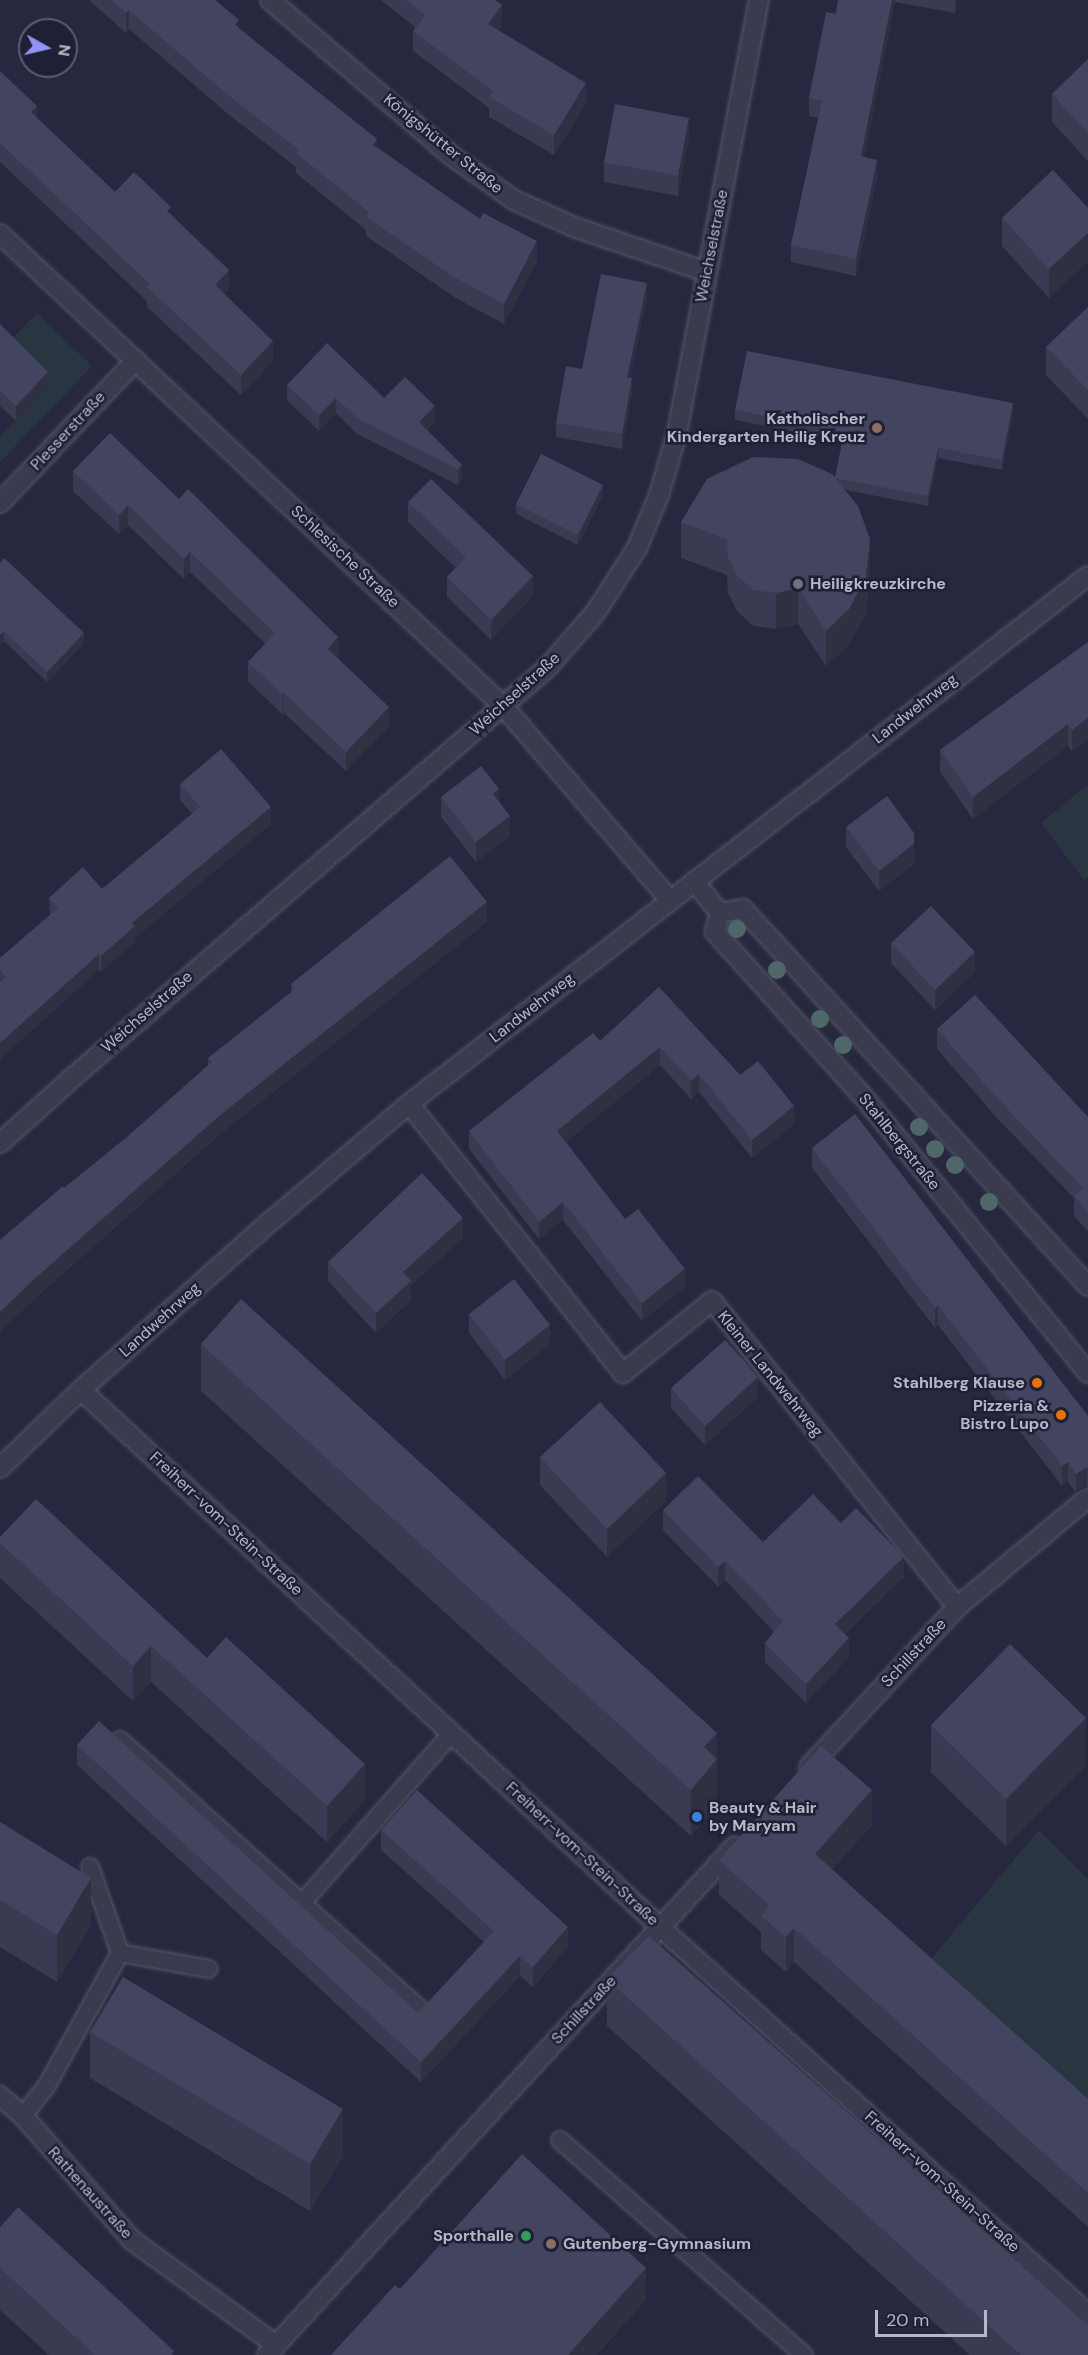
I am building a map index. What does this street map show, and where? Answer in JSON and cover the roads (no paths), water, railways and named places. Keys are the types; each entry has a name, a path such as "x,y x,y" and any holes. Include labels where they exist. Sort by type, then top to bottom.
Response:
{"street":[{"name":"Königshütter Straße","path":"270,0 452,156 514,200 574,227 707,272"},
{"name":"Weichselstraße","path":"0,1143 70,1079 547,668 595,613 637,548 659,495 677,433 759,0"},
{"name":"Schlesische Straße","path":"0,234 503,706 670,900"},
{"name":"Plesserstraße","path":"0,503 136,360"},
{"name":"Landwehrweg","path":"0,1468 81,1390 271,1221 410,1104 1088,576"},
{"path":"694,881 720,913 744,909 1088,1286"},
{"name":"Stahlbergstraße","path":"720,913 715,932 862,1095 1088,1374"},
{"name":"Kleiner Landwehrweg","path":"410,1104 622,1373 712,1301 957,1607"},
{"name":"Freiherr-vom-Stein-Straße","path":"81,1390 660,1927 1088,2314"},
{"name":"Schillstraße","path":"797,1780 957,1607 1088,1498"},
{"name":"Schillstraße","path":"272,2350 749,1832"},
{"name":"Rathenaustraße","path":"0,2096 23,2116 132,2240 272,2350"}],"lane":[{"path":"302,1903 452,1733"},
{"path":"120,1740 421,2010"},
{"path":"23,2116 46,2087 120,1953 90,1867"},
{"path":"120,1953 209,1969"},
{"path":"560,2140 804,2355"}],"place":[{"name":"Katholischer Kindergarten Heilig Kreuz","path":"877,428"},
{"name":"Heiligkreuzkirche","path":"798,584"},
{"name":"Stahlberg Klause","path":"1037,1383"},
{"name":"Pizzeria & Bistro Lupo","path":"1061,1415"},
{"name":"Beauty & Hair by Maryam","path":"697,1817"},
{"name":"Sporthalle","path":"526,2236"},
{"name":"Gutenberg-Gymnasium","path":"551,2244"}]}
